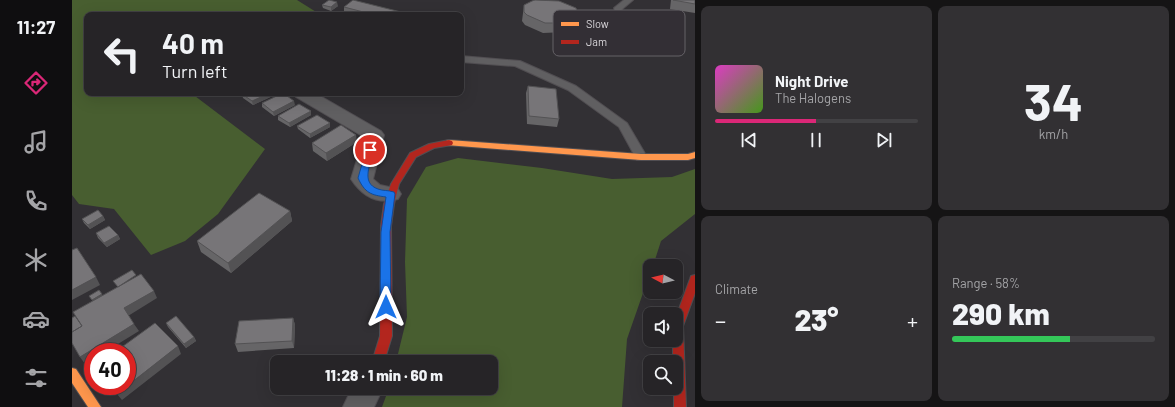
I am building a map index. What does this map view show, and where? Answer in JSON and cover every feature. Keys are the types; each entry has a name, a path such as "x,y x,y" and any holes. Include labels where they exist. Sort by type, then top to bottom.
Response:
{"street":[{"path":"307,96 374,135 362,178 366,187 376,192 390,194"},
{"path":"380,355 386,337 385,232 390,194 401,171 412,155 427,147 444,144 471,144 641,157 688,157 695,155"},
{"path":"680,407 678,326 695,280"},
{"path":"72,373 94,407"},
{"path":"358,407 364,395"}],"lane":[{"path":"618,8 628,0"},
{"path":"464,59 517,63 572,88 623,125 641,157"}],"green space":[{"path":"72,0 297,0 316,12 84,12 84,96 195,96 265,149 218,214 185,241 151,255 114,209 79,204 72,195"},
{"path":"458,158 542,168 612,179 672,177 695,169 695,214 661,241 655,259 643,259 643,293 627,339 622,407 382,407 386,395 498,395 498,355 398,355 407,317 405,262 407,199 426,167"}],"building":[{"path":"329,0 337,2 331,7 322,5"},
{"path":"353,0 401,12 363,12 344,7"},
{"path":"673,0 695,0 695,4"},
{"path":"532,1 559,1 576,8 577,10 553,10 553,23 545,23 527,15 524,12 524,5"},
{"path":"528,86 556,89 559,119 529,116"},
{"path":"245,96 263,96 252,101"},
{"path":"277,96 287,96 294,101 273,112 262,103"},
{"path":"299,104 311,111 289,123 278,116"},
{"path":"317,115 330,123 310,134 297,126"},
{"path":"341,125 356,135 326,153 312,143"},
{"path":"259,193 290,211 228,263 197,241"},
{"path":"98,210 103,216 88,225 82,219"},
{"path":"109,226 118,235 104,243 96,233"},
{"path":"77,248 96,277 72,290 72,250"},
{"path":"132,270 136,275 118,287 113,281"},
{"path":"141,274 154,291 124,308 134,324 103,343 84,343 84,355 80,357 72,343 72,332 82,326 73,312"},
{"path":"99,290 102,294 92,300 89,296"},
{"path":"75,316 82,326 72,332 72,318"},
{"path":"176,316 194,337 184,344 166,323"},
{"path":"293,318 292,341 235,344 239,321"},
{"path":"155,323 178,346 136,379 136,343 127,343"}],"traffic: slow":[{"path":"449,143 641,157 688,157 695,155"},
{"path":"72,373 95,407"}],"traffic: jam":[{"path":"380,355 386,336 386,226 389,204 395,184 413,155 432,146 449,143"},
{"path":"680,407 678,326 695,279"}],"route":[{"path":"370,150 362,178 366,187 376,192 390,194 385,232 386,307"}]}
